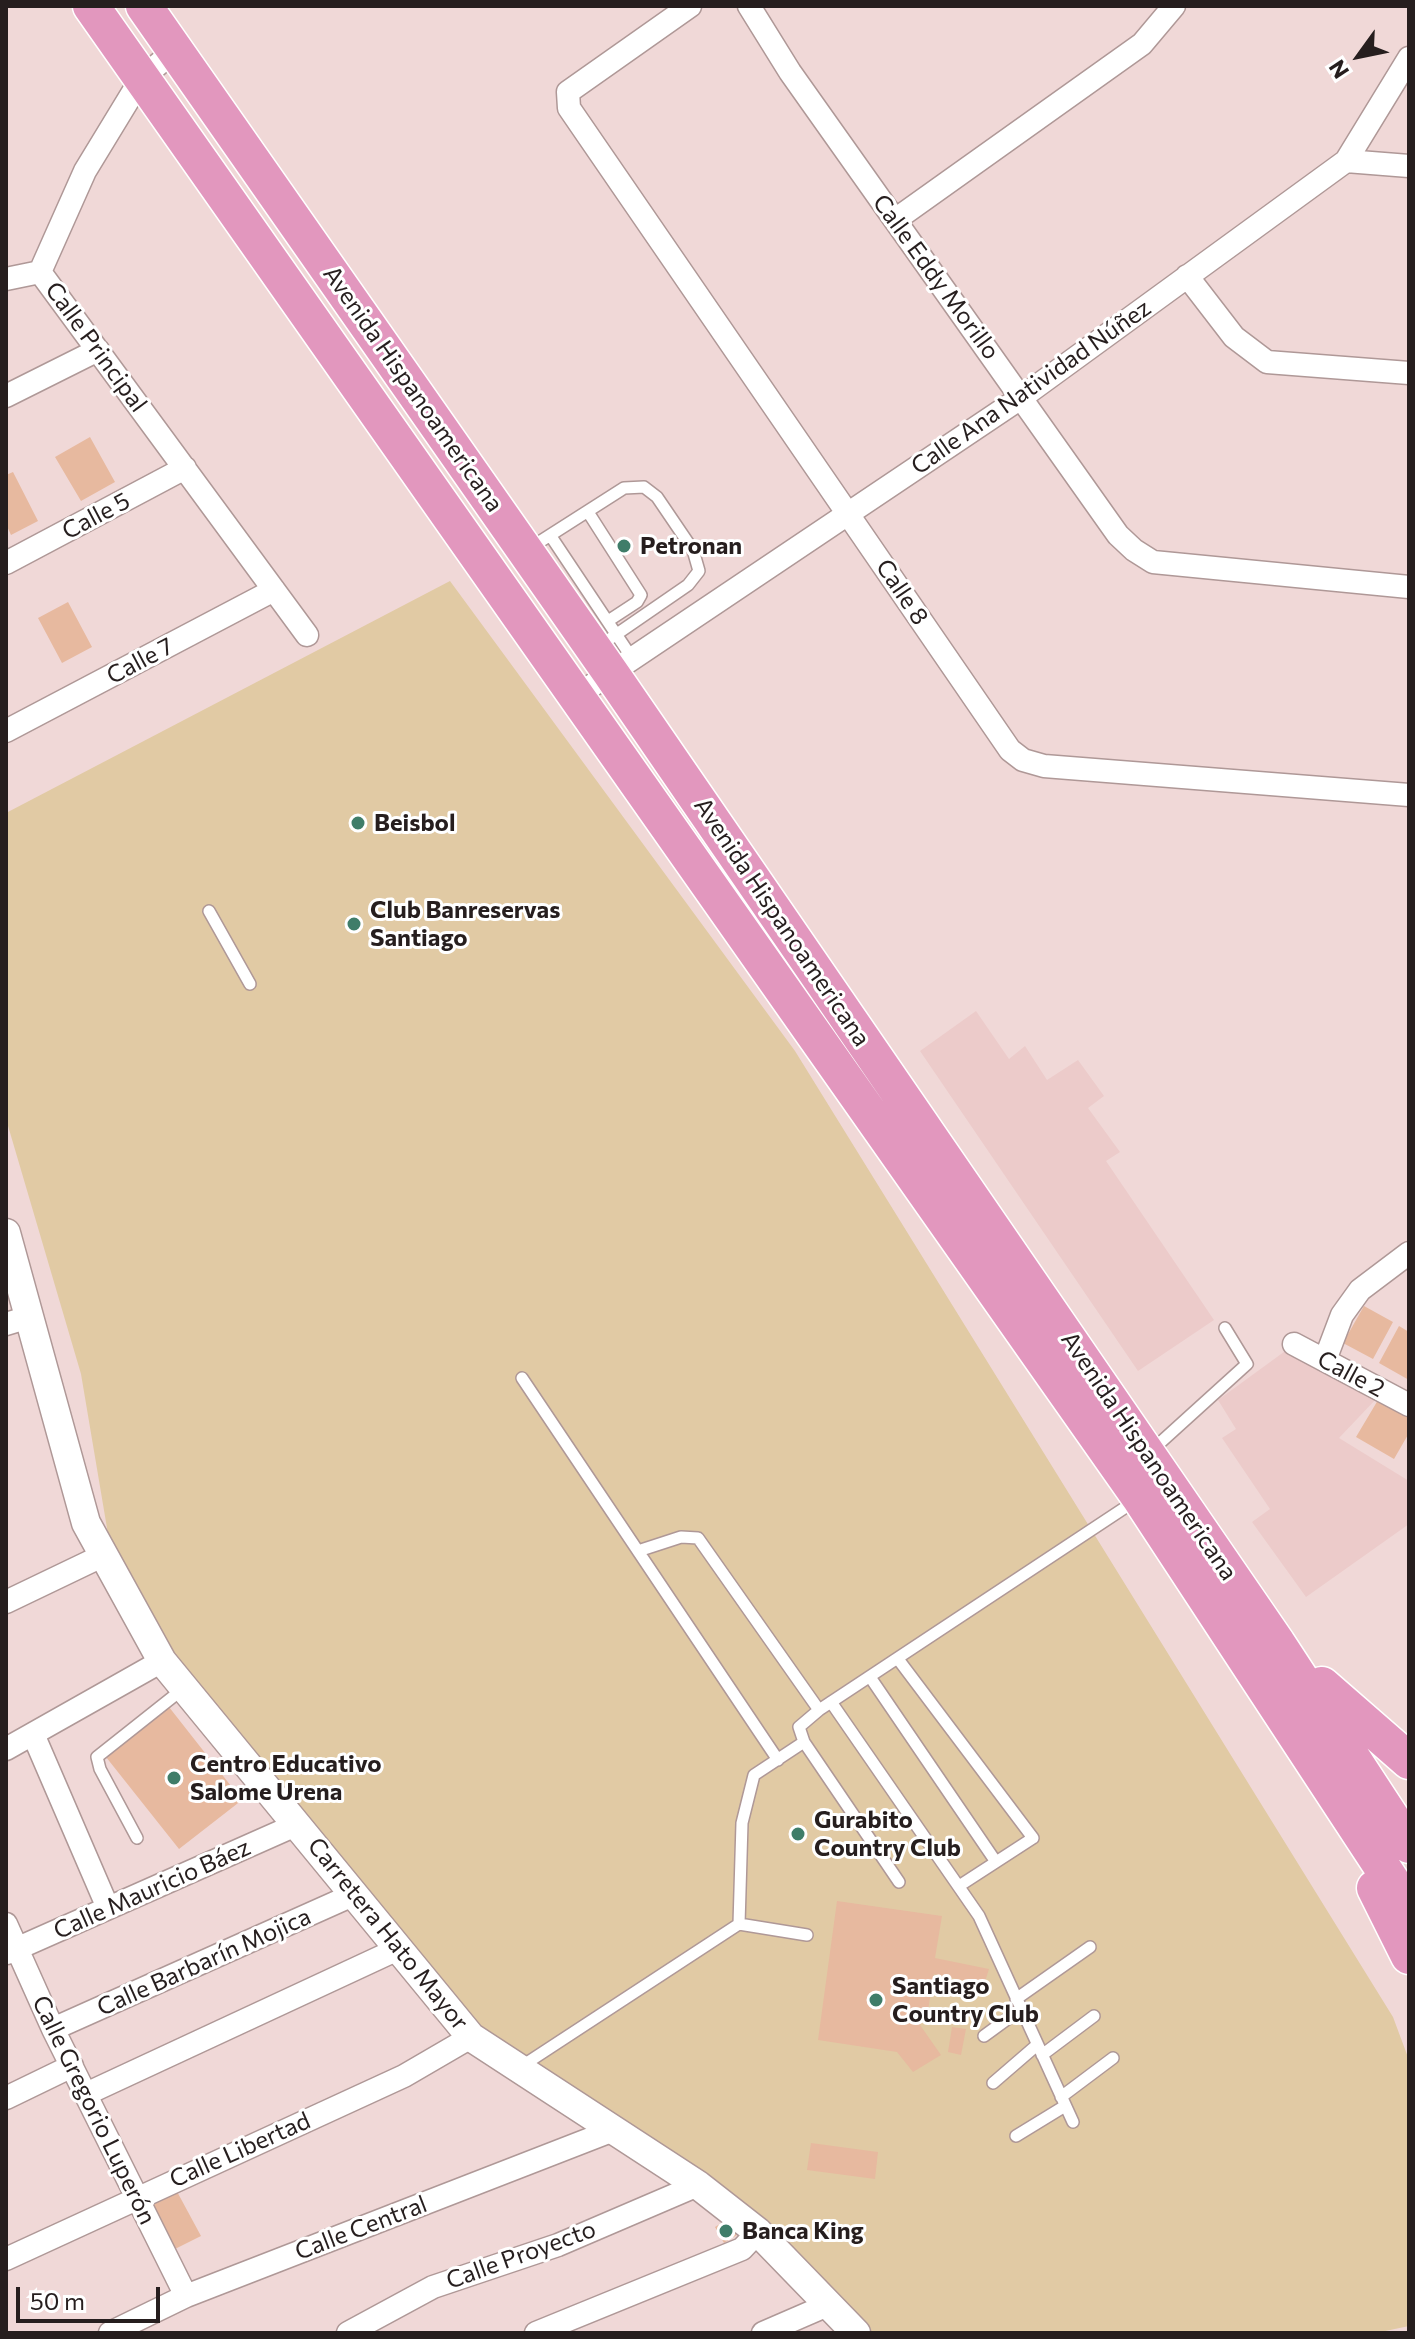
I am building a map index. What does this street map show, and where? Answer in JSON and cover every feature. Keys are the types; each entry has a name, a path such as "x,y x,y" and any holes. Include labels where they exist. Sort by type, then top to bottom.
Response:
{"main road":[{"name":"Avenida Hispanoamericana","path":"91,6 575,697 1151,1478 1277,1643 1409,1845"},
{"name":"Avenida Hispanoamericana","path":"144,6 612,647 1151,1478 1255,1673"},
{"path":"1277,1643 1394,1752 1409,1761"},
{"path":"1255,1673 1409,1908"},
{"path":"1255,1673 1401,1934 1409,1956"}],"street":[{"name":"Calle 8","path":"690,6 568,92 566,99 1010,750 1023,760 1044,766 1409,795"},
{"name":"Calle Eddy Morillo","path":"749,6 790,72 1118,535 1153,562 1409,587"},
{"path":"895,220 1142,44 1174,6"},
{"name":"Calle Principal","path":"175,50 141,79 85,171 40,272 307,635"},
{"name":"Calle Ana Natividad Núñez","path":"575,697 612,647 849,514 1022,397 1346,161 1409,58"},
{"path":"1346,161 1409,166"},
{"path":"6,279 40,272"},
{"path":"1187,276 1234,337 1267,362 1409,373"},
{"path":"6,396 98,350"},
{"name":"Calle 5","path":"6,563 185,468"},
{"name":"Calle 7","path":"6,731 274,590"},
{"name":"Carretera Hato Mayor","path":"6,1233 18,1320 86,1523 162,1661 471,2037 698,2185 758,2232 856,2333"},
{"path":"1325,1360 1342,1315 1360,1290 1409,1253"},
{"name":"Calle 2","path":"1294,1344 1409,1405"},
{"path":"6,1602 104,1555"},
{"path":"6,1749 162,1661"},
{"path":"33,1734 108,1908"},
{"name":"Calle Mauricio Báez","path":"12,1951 298,1824"},
{"name":"Calle Barbarín Mojica","path":"53,2029 355,1894"},
{"name":"Calle Gregorio Luperón","path":"6,1924 12,1951 186,2296"},
{"path":"86,2094 398,1949"},
{"name":"Calle Libertad","path":"6,2259 404,2076 471,2037"},
{"path":"6,2098 72,2066"},
{"name":"Calle Central","path":"110,2333 186,2296 616,2129"},
{"name":"Calle Proyecto","path":"348,2333 433,2287 558,2245 698,2185"},
{"path":"536,2333 742,2249 758,2232"},
{"path":"763,2333 830,2304"}],"lane":[{"path":"538,543 624,488 644,487 657,497 699,562 696,578 612,647"},
{"path":"588,512 641,595 612,647"},
{"path":"209,911 250,984"},
{"path":"899,1882 804,1742 799,1727 1151,1478 1247,1364 1225,1328"},
{"path":"522,1378 778,1760"},
{"path":"638,1551 681,1537 698,1538 819,1710"},
{"path":"898,1659 1033,1838 959,1886"},
{"path":"870,1677 996,1862"},
{"path":"137,1838 100,1769 97,1757 184,1688"},
{"path":"831,1702 979,1916 1073,2122"},
{"path":"739,1924 742,1823 754,1775 804,1742"},
{"path":"518,2069 739,1924 807,1935"},
{"path":"984,2036 1090,1947"},
{"path":"993,2083 1094,2016"},
{"path":"1016,2136 1063,2102 1113,2058"}],"shaded area":[{"name":"Gurabito Country Club","path":"450,581 795,1051 1393,2017 1409,2060 1409,2326 1376,2333 865,2333 802,2256 722,2190 473,2026 168,1650 108,1534 81,1374 6,1119 6,813"},
{"path":"976,1011 1009,1059 1025,1046 1047,1080 1078,1060 1104,1096 1088,1108 1120,1152 1106,1161 1214,1320 1138,1371 920,1051"},
{"path":"1288,1349 1377,1398 1339,1438 1409,1481 1409,1524 1306,1597 1252,1522 1270,1509 1222,1438 1236,1429 1218,1400"}],"building":[{"path":"90,437 115,482 81,501 55,457"},
{"path":"13,472 38,521 11,535 6,524 6,475"},
{"path":"68,602 92,647 62,663 38,618"},
{"path":"1364,1306 1393,1322 1373,1359 1343,1343"},
{"path":"1399,1326 1409,1332 1409,1380 1379,1363"},
{"path":"1381,1395 1409,1412 1409,1433 1394,1459 1356,1437"},
{"name":"Centro Educativo Salome Urena","path":"169,1707 242,1800 179,1849 106,1757"},
{"name":"Santiago Country Club","path":"837,1901 942,1916 935,1958 989,1969 984,1985 934,1974 927,2016 920,2025 941,2055 913,2072 897,2052 818,2040"},
{"path":"952,2027 966,2029 961,2055 948,2052"},
{"path":"811,2143 878,2152 875,2179 807,2170"},
{"path":"174,2186 201,2236 173,2250 146,2202"},
{"name":"Banca King","path":"728,2219 737,2235 724,2243 715,2227"}],"place":[{"name":"Petronan","path":"624,546"},
{"name":"Beisbol","path":"358,823"},
{"name":"Club Banreservas Santiago","path":"354,924"},
{"name":"Centro Educativo Salome Urena","path":"174,1778"},
{"name":"Gurabito Country Club","path":"798,1834"},
{"name":"Santiago Country Club","path":"876,2000"},
{"name":"Banca King","path":"726,2231"}]}
